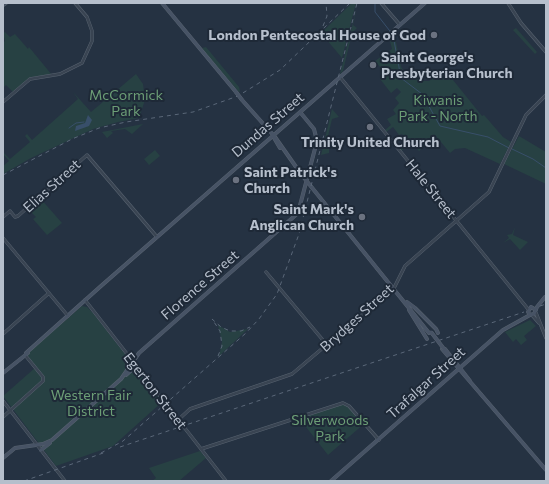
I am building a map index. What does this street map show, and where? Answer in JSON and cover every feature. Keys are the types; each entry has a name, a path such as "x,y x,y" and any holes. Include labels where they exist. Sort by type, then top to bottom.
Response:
{"main road":[{"path":"162,3 273,136 443,349 546,470"},
{"name":"Dundas Street","path":"86,301 110,278 425,3"},
{"name":"Florence Street","path":"3,458 15,448 52,440 121,379 132,361 293,219 298,213 306,190 317,143 317,135 300,112"},
{"path":"306,190 309,187 313,188"},
{"name":"Dundas Street","path":"3,373 108,282 126,264"},
{"path":"108,282 110,278"},
{"name":"Trafalgar Street","path":"332,481 459,368 504,330 520,321 546,297"},
{"path":"407,304 415,308 436,329 438,333"},
{"path":"407,304 425,338"},
{"path":"121,379 136,366"},
{"path":"41,450 52,440"}],"street":[{"path":"3,102 30,78 63,73 82,63 92,41 92,32 87,18 75,3"},
{"path":"381,3 400,25"},
{"path":"508,3 521,23 546,52"},
{"name":"Hale Street","path":"340,77 515,294 532,311 546,338"},
{"name":"Brydges Street","path":"178,420 190,409 292,374 394,288 405,266 489,192 528,112 546,95"},
{"name":"Elias Street","path":"3,217 10,211 17,217 87,155 157,237"},
{"path":"3,238 68,316"},
{"path":"266,272 327,345"},
{"path":"3,334 48,293"},
{"name":"Egerton Street","path":"86,301 226,481"},
{"path":"3,417 44,380 25,354"},
{"path":"3,401 65,481"},
{"path":"201,449 346,404 379,440"},
{"path":"174,414 179,416 185,414"}],"green space":[{"path":"352,3 356,3 342,58 321,33"},
{"path":"358,3 353,25 357,28 352,33 343,71 340,74"},
{"path":"516,28 537,52 535,54 513,30"},
{"path":"5,32 10,37 15,34 28,49 29,47 52,75 31,77 13,92 6,85 3,88 3,43 5,41 3,33"},
{"name":"Kiwanis Park - North","path":"394,32 401,67 408,79 410,78 412,80 414,77 422,81 429,81 445,67 449,71 447,73 448,77 453,80 482,116 484,115 503,137 511,142 500,164 465,148 455,149 450,153 436,136 419,151 412,143 401,151 400,149 408,142 402,134 399,135 393,127 386,132 385,130 391,125 387,119 396,114 393,110 399,103 395,98 401,92 397,88 391,93 380,79 386,74 375,61 392,49 389,37"},
{"path":"206,47 239,87 239,92 202,48"},
{"name":"McCormick Park","path":"136,74 143,84 145,100 139,118 93,129 31,158 3,174 3,166 9,161 3,154 4,153 10,159 30,142 25,136 27,134 32,140 78,99 73,92 91,112"},
{"path":"332,109 339,117 332,119 328,136 328,139 332,141 329,146 329,153 321,155"},
{"path":"143,124 132,134 125,129 111,131 113,133 107,138 102,132"},
{"path":"519,136 546,152 546,184 504,164"},
{"path":"155,150 160,156 149,165 144,159"},
{"path":"40,198 62,223 47,235 33,219 36,217 28,209"},
{"path":"515,227 513,235 528,242 520,250 510,239 503,243 509,238 507,235 512,234"},
{"name":"Western Fair District","path":"82,306 87,307 93,313 162,402 113,446 56,466 3,396 36,367 26,355"},
{"path":"530,320 536,326 524,336 527,340 521,345 516,339 513,342 505,332"},
{"path":"218,325 230,332 248,329 219,356 222,342"},
{"name":"Silverwoods Park","path":"346,404 365,423 328,455 299,418"},
{"path":"200,451 206,458 179,481 152,481 156,478 149,468"}],"water":[{"path":"88,115 92,120 89,126 75,131 76,126 85,123"}],"waterway":[{"path":"375,3 375,12 393,35 401,78 422,94 440,126 488,137 509,148"},
{"path":"69,128 76,123 84,122"},
{"path":"512,149 533,159 546,168"}],"railway":[{"path":"323,26 327,16 326,3"},
{"path":"3,175 72,139 99,128 126,122 193,112 238,96 280,70 350,3"},
{"path":"101,453 123,441 246,333 259,319 277,294 299,234 357,3"},
{"path":"540,306 546,304"},
{"path":"120,447 524,312"},
{"path":"218,356 222,346 220,331 212,319 221,327 230,331 241,331 250,327"},
{"path":"24,481 106,452"}],"place":[{"name":"London Pentecostal House of God","path":"434,35"},
{"name":"Saint George's Presbyterian Church","path":"373,65"},
{"name":"Trinity United Church","path":"370,127"},
{"name":"Saint Patrick's Church","path":"236,180"},
{"name":"Saint Mark's Anglican Church","path":"362,217"}]}
